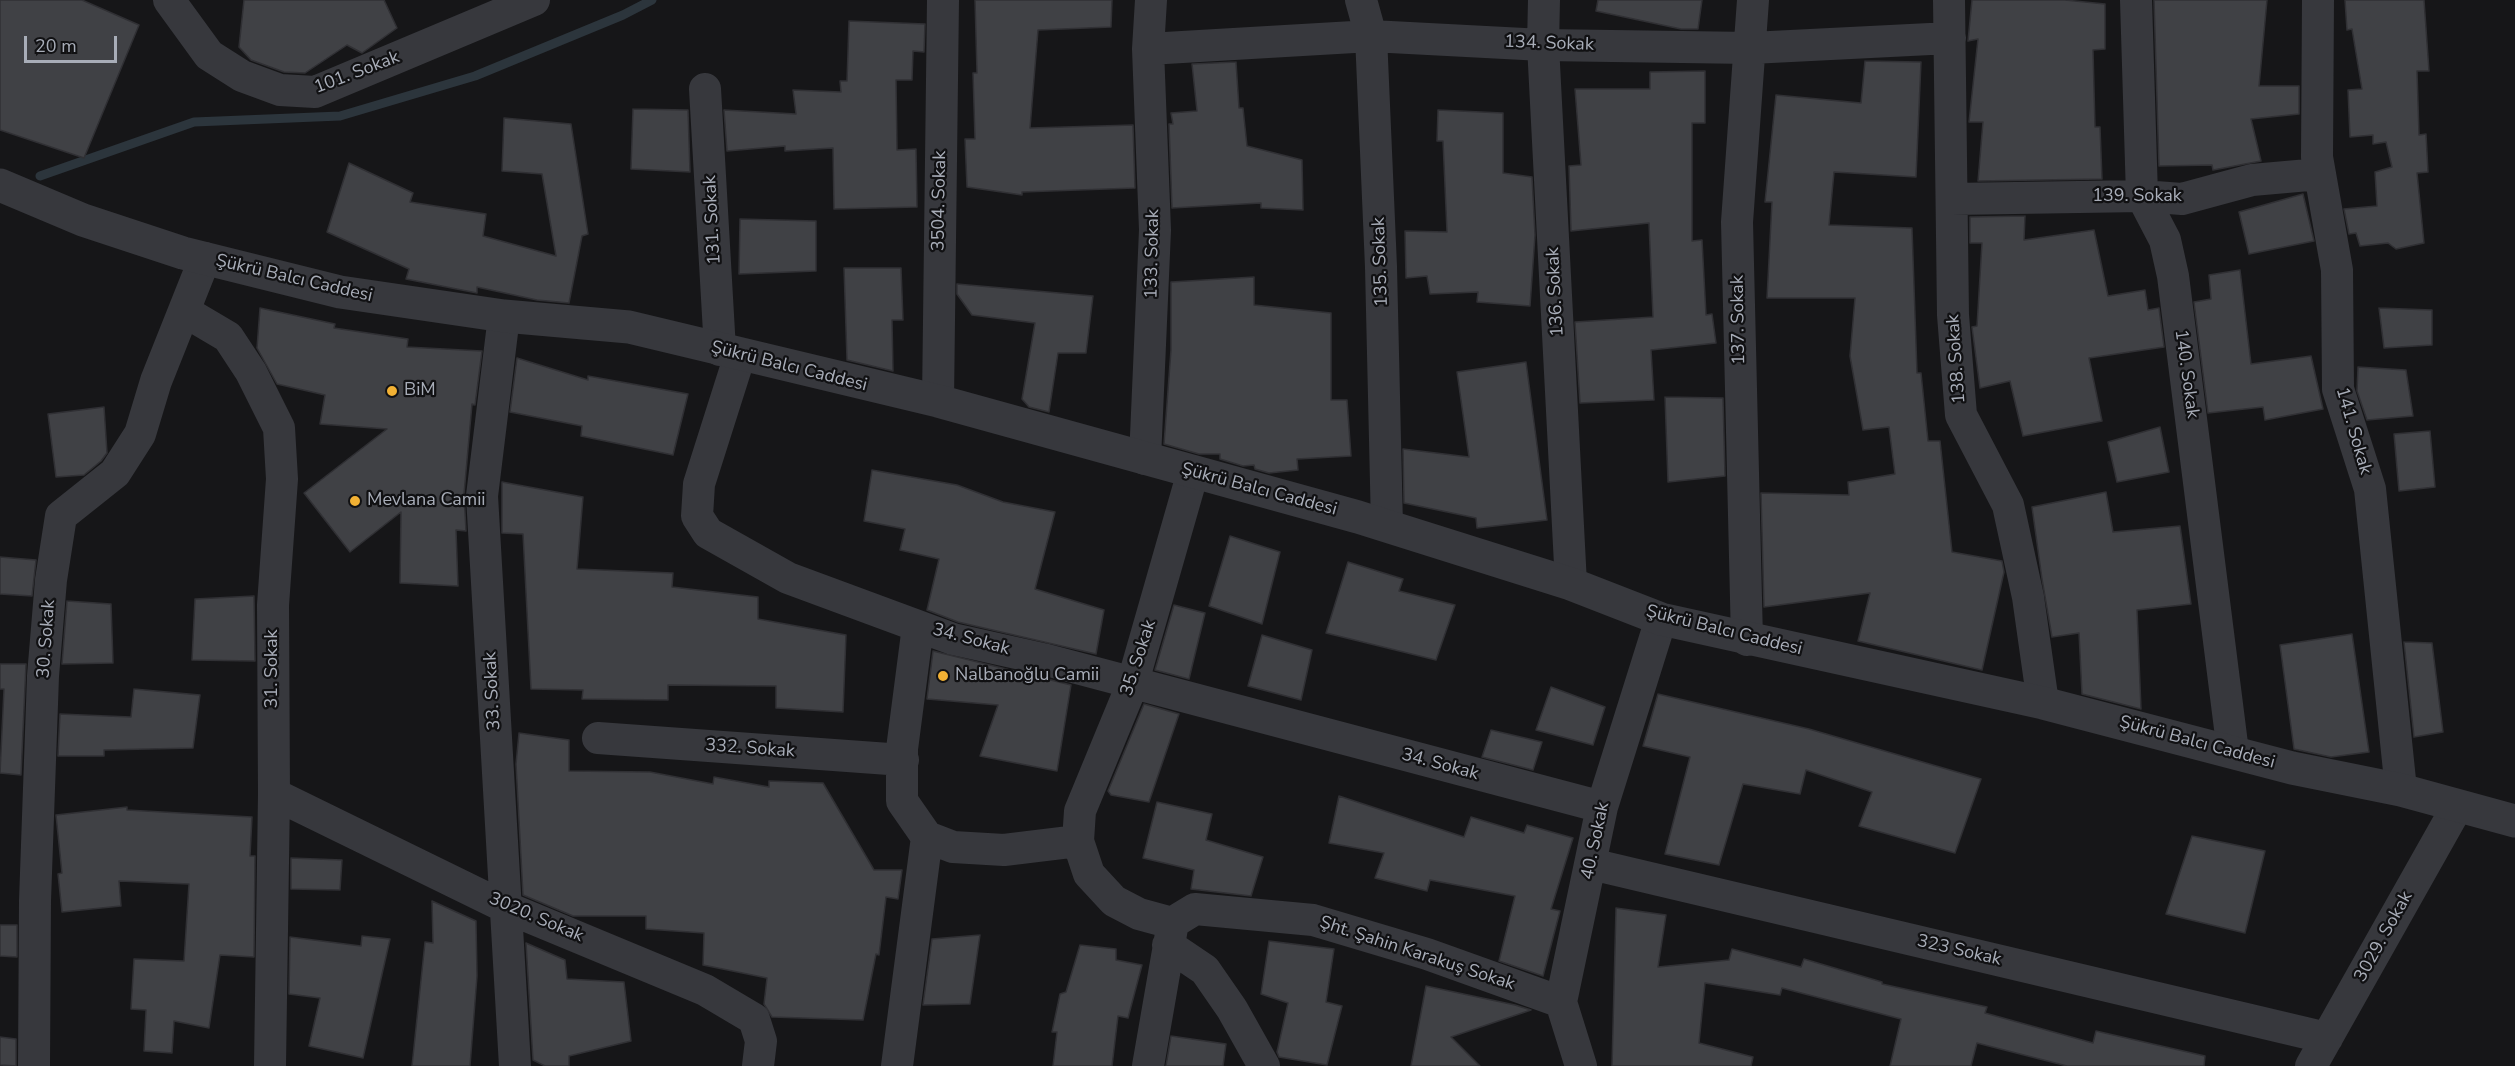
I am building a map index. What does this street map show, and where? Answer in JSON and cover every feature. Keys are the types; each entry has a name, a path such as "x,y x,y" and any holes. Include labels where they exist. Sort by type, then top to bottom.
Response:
{"street":[{"name":"101. Sokak","path":"169,0 209,55 242,76 280,90 315,92 534,0"},
{"name":"3504. Sokak","path":"938,401 943,0"},
{"path":"1148,49 1151,0"},
{"name":"135. Sokak","path":"1361,0 1371,36 1381,267 1387,526"},
{"name":"136. Sokak","path":"1544,0 1543,45 1571,584"},
{"name":"137. Sokak","path":"1748,640 1737,222 1753,0"},
{"name":"138. Sokak","path":"1950,0 1953,315 1961,415 2008,506 2028,597 2043,703"},
{"name":"140. Sokak","path":"2136,0 2142,196 2165,240 2173,276 2234,752"},
{"name":"141. Sokak","path":"2318,0 2317,157 2337,270 2338,389 2370,489 2401,790"},
{"name":"134. Sokak","path":"1148,49 1371,36 1543,45 1751,48 1950,38"},
{"name":"133. Sokak","path":"1145,459 1155,230 1148,49"},
{"name":"131. Sokak","path":"705,89 730,352"},
{"name":"139. Sokak","path":"1952,199 2142,196 2182,199 2252,180 2320,174"},
{"name":"Şükrü Balcı Caddesi","path":"0,185 83,220 205,258 340,292 504,316 629,327 938,401 1387,526 1571,584 1661,619 1748,640 2043,703 2292,768 2401,790 2515,821"},
{"name":"30. Sokak","path":"34,1066 35,901 43,676 51,580 61,516 115,473 140,434 156,381 205,258"},
{"name":"31. Sokak","path":"184,311 228,337 251,372 279,428 282,479 273,605 274,794 270,1066"},
{"name":"33. Sokak","path":"504,316 482,496 515,1066"},
{"name":"34. Sokak","path":"730,352 699,484 697,516 708,533 788,578 953,639 1043,659 1132,685 1602,807"},
{"name":"35. Sokak","path":"1078,841 1080,811 1132,685 1193,472"},
{"name":"40. Sokak","path":"1581,1066 1561,1002 1602,807 1661,619"},
{"path":"918,626 903,760 902,801 927,837 953,847 1004,850 1078,841 1089,874 1114,901 1170,934 1205,970 1232,1009 1264,1066"},
{"name":"332. Sokak","path":"598,738 903,760"},
{"name":"3020. Sokak","path":"274,794 505,906 705,990 754,1019 761,1041 758,1066"},
{"name":"3029. Sokak","path":"2311,1066 2457,807"},
{"path":"897,1066 927,837"},
{"name":"323 Sokak","path":"1591,864 2327,1038"},
{"name":"Şht. Şahin Karakuş Sokak","path":"1170,934 1195,909 1313,920 1427,954 1561,1002"},
{"path":"1148,1066 1170,934"}],"building":[{"path":"0,0 82,0 139,25 84,158 0,130"},
{"path":"244,0 384,0 397,28 362,53 347,45 305,73 284,72 251,60 239,47"},
{"path":"975,0 1112,0 1111,27 1038,30 1030,128 1133,125 1135,188 1022,192 1022,195 967,187 965,139 975,139 973,73 977,73"},
{"path":"1598,0 1702,0 1698,29 1681,29 1596,11"},
{"path":"1972,0 2065,0 2105,4 2105,49 2093,50 2095,127 2100,127 2102,179 1978,181 1983,122 1969,122 1978,39 1968,41"},
{"path":"2154,0 2267,0 2259,86 2299,86 2299,114 2251,119 2261,161 2213,170 2212,165 2159,166"},
{"path":"2345,0 2424,0 2429,71 2417,71 2419,135 2426,134 2428,172 2417,173 2424,243 2396,249 2388,243 2360,246 2356,233 2349,234 2344,209 2377,206 2375,172 2392,167 2386,142 2373,144 2373,135 2350,137 2348,90 2362,89 2352,29 2347,30"},
{"path":"849,21 925,24 924,52 913,51 912,80 896,80 897,150 916,149 917,207 834,209 833,148 785,151 785,146 727,151 724,110 796,114 793,90 841,92 840,81 847,81"},
{"path":"1865,61 1921,62 1916,177 1834,172 1829,225 1912,228 1917,373 1921,373 1928,441 1940,441 1952,552 2002,561 2004,572 1982,670 1858,641 1870,593 1764,607 1761,493 1849,495 1848,482 1895,474 1889,427 1863,430 1850,356 1855,298 1767,298 1772,202 1765,202 1776,95 1861,103"},
{"path":"1236,62 1239,108 1243,108 1247,146 1302,160 1303,210 1261,208 1261,203 1172,208 1169,124 1173,124 1171,113 1197,111 1192,64"},
{"path":"1705,71 1705,123 1692,123 1692,241 1702,240 1706,315 1712,314 1716,343 1651,350 1654,400 1580,403 1575,322 1653,317 1649,223 1571,231 1569,166 1581,165 1575,89 1650,89 1650,72"},
{"path":"633,109 688,110 690,172 631,169"},
{"path":"1438,110 1503,113 1503,173 1532,177 1535,235 1530,306 1477,302 1478,292 1430,294 1427,276 1406,278 1405,231 1447,232 1443,141 1437,141"},
{"path":"504,118 571,124 588,234 582,236 569,303 537,300 477,287 477,293 406,279 409,269 327,232 349,163 413,193 410,202 486,214 483,236 556,256 542,174 502,171"},
{"path":"2303,194 2314,241 2249,254 2239,212"},
{"path":"2025,216 2024,240 2094,230 2108,296 2145,290 2148,310 2159,308 2164,347 2089,358 2102,421 2023,436 2010,381 1980,388 1972,327 1977,326 1982,243 1970,243 1970,217"},
{"path":"740,219 816,221 816,271 739,274"},
{"path":"844,268 901,268 903,320 892,320 893,371 847,360"},
{"path":"2240,270 2251,364 2311,356 2323,409 2265,420 2263,407 2208,413 2194,302 2211,299 2209,275"},
{"path":"1254,277 1254,305 1331,313 1331,400 1347,400 1351,456 1297,459 1298,470 1269,473 1255,469 1254,465 1243,466 1220,459 1220,454 1199,454 1164,444 1171,350 1171,282"},
{"path":"957,284 1093,296 1086,353 1058,353 1049,412 1029,407 1022,399 1035,323 972,315 957,294"},
{"path":"260,308 335,324 334,328 408,339 407,347 482,351 475,405 472,404 464,494 466,531 456,530 458,586 400,583 401,512 350,552 304,493 387,429 320,424 325,395 277,384 257,348"},
{"path":"2379,308 2432,310 2432,345 2384,348"},
{"path":"517,358 588,380 588,376 688,394 673,455 581,436 582,426 510,412"},
{"path":"1526,362 1547,520 1477,528 1476,518 1404,503 1403,449 1469,457 1457,372"},
{"path":"2358,367 2406,370 2413,416 2367,420 2357,391"},
{"path":"1665,397 1723,398 1725,476 1668,482"},
{"path":"104,407 107,453 84,475 56,477 48,414"},
{"path":"2160,427 2169,472 2117,482 2108,442"},
{"path":"2430,431 2435,487 2399,491 2394,434"},
{"path":"872,470 957,485 1003,502 1055,512 1035,589 1104,610 1096,654 958,622 927,610 939,559 900,550 905,529 864,521"},
{"path":"502,482 583,497 577,569 673,573 672,587 758,597 758,619 846,635 843,712 776,708 776,686 668,685 668,700 582,699 583,690 531,689 523,534 502,533"},
{"path":"2106,492 2113,532 2180,526 2191,604 2137,610 2141,709 2082,694 2079,633 2052,637 2042,579 2032,507"},
{"path":"1230,536 1280,552 1262,624 1209,606"},
{"path":"0,557 36,560 32,596 0,594"},
{"path":"1348,562 1403,579 1399,591 1455,605 1436,660 1326,633"},
{"path":"254,596 255,661 192,660 195,599"},
{"path":"67,601 111,604 113,663 62,664"},
{"path":"1174,605 1205,613 1189,679 1155,670"},
{"path":"2352,634 2369,752 2331,757 2294,749 2280,645"},
{"path":"1262,635 1312,650 1301,700 1248,686"},
{"path":"2404,642 2432,643 2443,732 2414,737"},
{"path":"933,651 1071,685 1057,771 980,756 998,705 927,699"},
{"path":"0,664 26,664 21,775 0,773 4,689 0,689"},
{"path":"1551,687 1605,707 1593,745 1536,730"},
{"path":"134,689 200,695 193,748 104,750 104,756 58,756 60,714 131,717"},
{"path":"1658,694 1809,729 1981,779 1955,853 1859,826 1872,792 1806,770 1800,794 1743,784 1719,865 1665,854 1690,757 1643,746"},
{"path":"1144,704 1179,714 1149,802 1111,795 1108,791"},
{"path":"1491,730 1542,742 1533,770 1482,757"},
{"path":"519,733 569,740 569,771 650,772 713,784 714,777 769,787 769,781 823,783 874,870 902,870 898,899 886,897 879,955 876,954 863,1020 772,1017 764,1004 767,978 703,965 704,933 646,929 646,916 573,916 523,895 516,764"},
{"path":"1339,796 1464,837 1471,817 1524,833 1527,825 1573,838 1551,909 1560,911 1543,976 1499,961 1515,896 1430,880 1427,891 1375,878 1384,853 1329,843"},
{"path":"1157,802 1212,814 1206,840 1263,857 1251,896 1191,889 1194,870 1143,858"},
{"path":"127,807 127,810 252,817 250,856 255,856 254,957 220,955 209,1028 174,1021 172,1053 144,1051 146,1010 131,1009 134,959 184,961 189,884 119,881 121,906 62,912 58,874 62,873 56,815"},
{"path":"2192,836 2265,851 2245,933 2166,914"},
{"path":"291,858 342,860 340,890 291,889"},
{"path":"432,901 476,921 477,976 470,1066 412,1066 425,942 433,943"},
{"path":"1616,908 1666,915 1658,967 1729,960 1732,949 1801,967 1804,959 1882,982 1882,984 1987,1007 1985,1013 2093,1043 2096,1031 2205,1056 2204,1066 2067,1066 1977,1043 1971,1066 1890,1066 1901,1019 1782,988 1780,995 1705,983 1699,1043 1753,1057 1751,1066 1612,1066"},
{"path":"0,925 17,925 17,957 0,956"},
{"path":"980,935 970,1004 923,1005 932,939"},
{"path":"362,936 390,939 363,1058 309,1046 320,998 289,994 290,937 361,946"},
{"path":"1269,941 1334,949 1326,1002 1342,1006 1327,1065 1279,1057 1277,1052 1288,1003 1261,994"},
{"path":"526,943 565,960 567,979 624,982 631,1041 569,1056 569,1066 545,1066 533,1060"},
{"path":"1080,945 1116,949 1116,960 1142,965 1128,1018 1118,1016 1112,1066 1053,1066 1057,1032 1052,1032 1060,994 1066,992"},
{"path":"1426,986 1531,1010 1451,1037 1480,1066 1411,1066"},
{"path":"1171,1036 1226,1044 1223,1066 1166,1066"},
{"path":"0,1037 16,1039 16,1066 0,1065"}],"waterway":[{"path":"40,176 194,122 340,116 475,76 623,15 652,0"}],"place":[{"name":"BiM","path":"392,391"},
{"name":"Mevlana Camii","path":"355,501"},
{"name":"Nalbanoğlu Camii","path":"943,676"}]}
